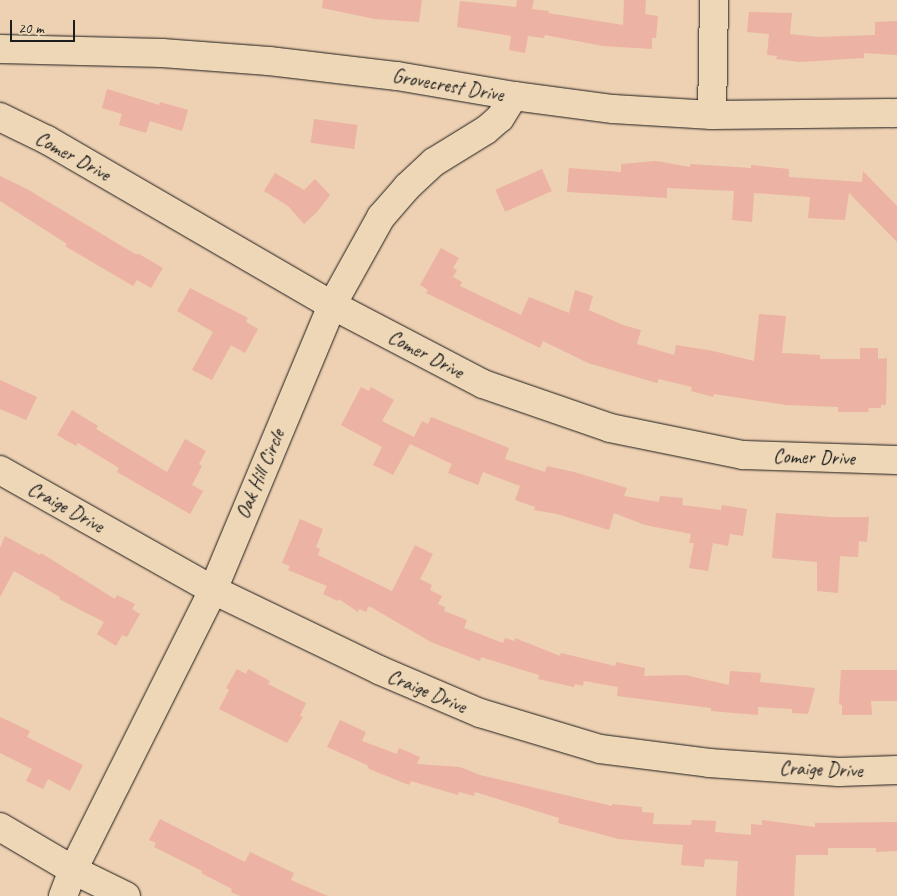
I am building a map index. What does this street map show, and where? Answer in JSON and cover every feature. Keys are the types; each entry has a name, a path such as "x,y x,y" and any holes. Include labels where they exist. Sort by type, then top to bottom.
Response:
{"street":[{"path":"712,115 714,0"},
{"name":"Grovecrest Drive","path":"0,49 162,53 269,61 397,76 514,96 613,109 712,115 897,114"},
{"name":"Oak Hill Circle","path":"63,896 73,870 213,590 332,305 381,217 406,186 434,162 486,130 500,118 514,96"},
{"name":"Comer Drive","path":"0,117 47,140 332,305 483,384 610,428 743,455 897,460"},
{"name":"Craige Drive","path":"0,470 213,590 379,670 480,713 600,749 709,763 839,772 897,770"},
{"path":"0,827 73,870 126,896"}],"building":[{"path":"323,0 422,0 419,22 375,19 322,8"},
{"path":"517,0 534,0 532,9 549,11 548,13 623,25 624,0 646,0 645,14 658,16 656,38 652,38 652,49 603,46 545,35 544,38 528,36 525,53 509,50 511,36 457,27 460,1 516,7"},
{"path":"749,12 792,13 790,34 819,37 875,35 875,22 897,21 897,55 864,53 864,58 800,62 776,59 777,56 767,55 769,34 747,32"},
{"path":"107,89 159,105 160,102 188,110 182,131 150,121 146,133 119,125 122,114 102,108"},
{"path":"314,119 358,125 354,149 311,143"},
{"path":"656,161 690,167 690,164 751,168 751,165 789,169 789,177 862,182 863,171 897,206 897,242 849,193 845,220 808,218 810,197 754,193 752,222 732,220 734,191 667,188 667,198 567,192 569,168 621,172 621,164"},
{"path":"542,169 552,191 505,212 495,190"},
{"path":"275,173 304,190 315,179 330,195 317,212 304,224 288,206 264,191"},
{"path":"0,176 27,189 135,254 139,254 163,268 151,288 137,280 133,286 65,246 67,244 0,201"},
{"path":"441,248 459,258 453,268 457,270 453,277 462,282 460,286 521,315 529,297 569,313 575,290 593,296 589,310 623,325 641,330 637,344 674,355 676,345 713,351 754,361 759,314 786,316 782,353 820,355 820,359 860,359 860,348 878,348 878,359 887,358 886,405 881,405 881,408 869,408 868,412 838,412 838,407 786,405 714,394 713,397 691,391 692,387 659,379 657,383 588,363 543,341 540,348 426,293 428,290 420,285"},
{"path":"190,288 248,318 246,322 258,329 245,353 231,345 212,380 192,370 213,332 177,311"},
{"path":"0,380 37,397 26,420 0,409"},
{"path":"361,387 369,391 371,387 394,400 382,421 414,437 422,421 428,424 431,417 509,448 505,459 545,472 547,466 627,488 624,496 659,502 660,496 683,498 682,505 721,510 722,505 747,509 743,536 730,534 728,546 713,543 708,571 689,568 694,543 689,543 691,534 645,525 614,513 609,530 557,514 534,510 535,507 515,500 520,486 483,472 478,485 448,473 452,464 410,444 393,475 373,465 382,447 341,425"},
{"path":"72,410 98,426 96,429 167,472 185,439 206,451 199,464 202,466 192,485 203,491 190,514 117,472 119,468 78,443 76,446 57,435"},
{"path":"776,513 831,517 869,517 867,542 859,541 858,557 840,556 838,593 817,591 817,562 772,558"},
{"path":"300,519 323,529 316,547 320,549 318,555 392,591 415,545 433,554 420,579 432,585 430,590 442,596 438,604 445,607 444,611 467,620 464,628 503,643 505,638 515,641 515,638 560,656 561,653 615,666 616,662 645,668 644,676 685,675 729,685 730,671 761,673 760,682 815,688 808,714 792,713 792,709 758,707 758,715 711,711 711,708 617,696 618,687 584,681 583,686 575,684 574,687 538,679 539,675 481,657 480,661 431,642 369,606 366,612 359,609 358,612 339,599 338,601 323,594 327,586 288,570 290,566 282,563"},
{"path":"5,536 40,555 41,553 115,599 117,595 135,604 132,609 140,614 127,637 122,635 116,646 97,634 104,622 59,599 60,597 14,571 0,597 0,548"},
{"path":"237,669 246,674 248,669 270,681 268,684 306,703 300,716 303,717 287,743 219,709 229,690 226,688"},
{"path":"841,670 897,670 897,701 871,701 872,715 842,715 842,705 839,704"},
{"path":"0,717 30,731 27,737 83,765 70,791 48,779 43,789 26,781 32,769 0,753"},
{"path":"340,720 366,732 362,741 397,754 399,748 420,757 417,764 460,767 480,775 612,806 612,804 642,807 642,812 654,813 653,824 691,825 692,820 716,821 715,832 751,835 751,824 762,825 762,820 815,827 815,823 897,822 897,851 876,852 876,848 828,848 828,855 796,855 794,896 736,896 738,861 705,859 704,867 681,865 683,845 619,839 558,823 559,818 475,792 474,796 459,792 458,795 411,781 409,785 369,769 367,765 327,747"},
{"path":"160,819 245,862 250,852 294,873 291,880 328,896 240,896 231,892 232,889 201,873 202,871 154,847 156,843 149,840"}]}
